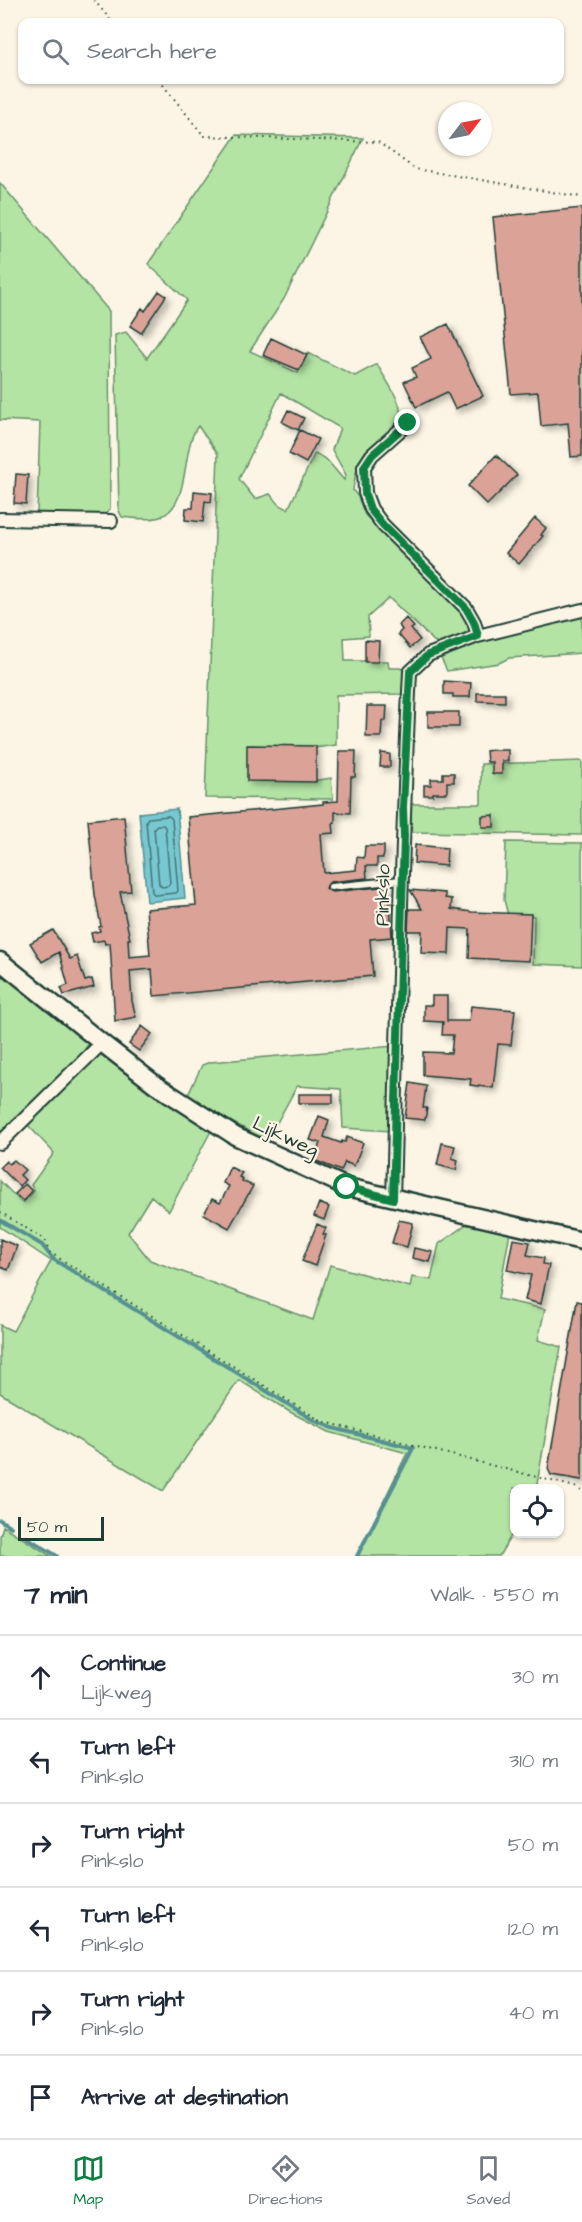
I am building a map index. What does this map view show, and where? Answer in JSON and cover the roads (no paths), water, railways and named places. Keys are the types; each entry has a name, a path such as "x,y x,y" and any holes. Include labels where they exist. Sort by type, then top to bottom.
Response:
{"street":[{"path":"408,423 372,455 364,467 365,494 370,509 383,525 466,608 474,622 478,636"},
{"path":"0,519 111,520"},
{"name":"Pinkslo","path":"393,1199 401,880 410,672 428,655 478,636 582,610"},
{"name":"Lijkweg","path":"0,961 156,1085 235,1136 347,1187 582,1241"},
{"path":"0,1143 102,1043"}],"lane":[{"path":"331,887 401,880"}],"water":[{"path":"177,809 185,898 147,902 139,813"}],"waterway":[{"path":"0,1220 42,1245 53,1259 315,1421 333,1428 413,1448 357,1556"},
{"path":"0,1520 11,1527"},
{"path":"26,1537 57,1556"}]}
